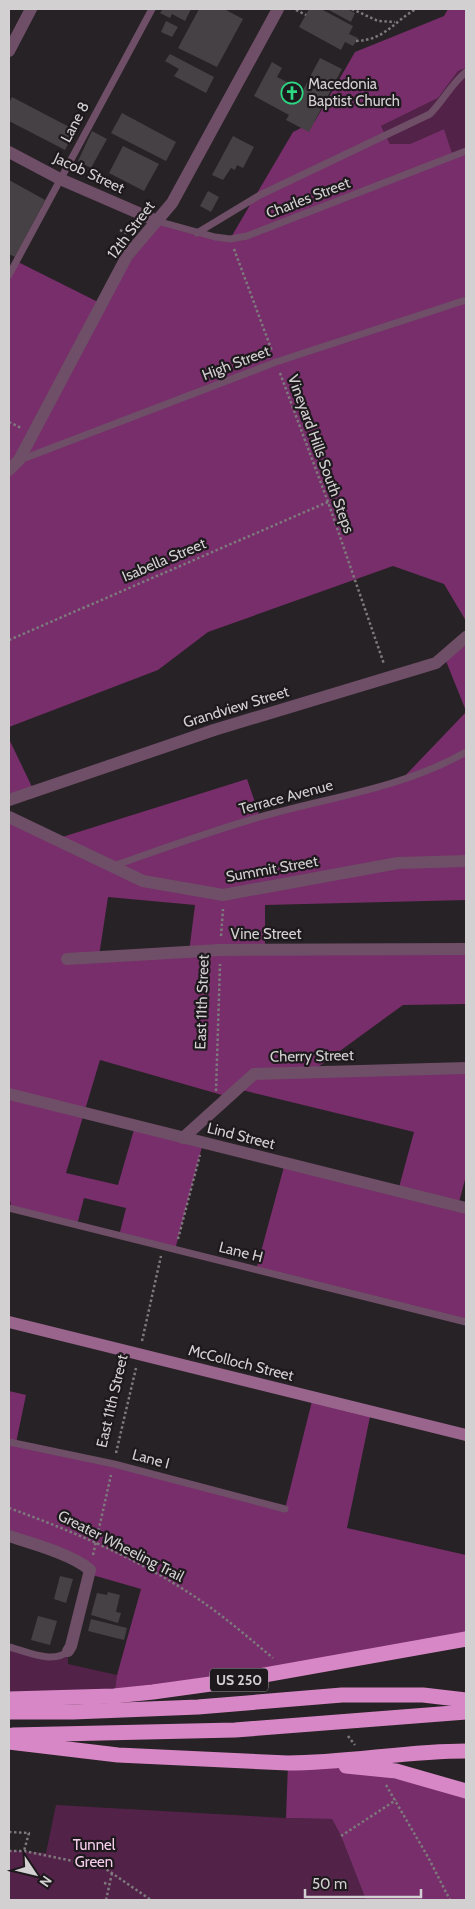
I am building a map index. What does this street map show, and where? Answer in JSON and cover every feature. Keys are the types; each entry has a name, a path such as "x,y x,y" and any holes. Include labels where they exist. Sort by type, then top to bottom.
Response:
{"highway":[{"name":"US 250","path":"9,1700 114,1696 152,1692 235,1680 466,1639"},
{"path":"9,1712 73,1712 198,1707 342,1695 423,1695 466,1700"},
{"path":"9,1735 235,1730 466,1712"},
{"path":"9,1742 118,1756 312,1763 396,1771 466,1791"},
{"path":"312,1763 435,1751 466,1751"}],"street":[{"path":"9,51 31,9"},
{"name":"12th Street","path":"9,470 19,460 128,256 172,204 278,9"},
{"name":"Jacob Street","path":"9,152 60,179 157,221"},
{"name":"Grandview Street","path":"9,800 214,730 436,663 466,636"},
{"name":"Summit Street","path":"9,817 143,881 224,895 398,863 466,861"},
{"name":"Vine Street","path":"67,958 220,950 466,949"},
{"name":"Cherry Street","path":"183,1138 254,1074 466,1068"},
{"name":"Lind Street","path":"9,1094 466,1208"},
{"name":"McColloch Street","path":"9,1322 466,1435"},
{"path":"9,1536 90,1566 71,1646 68,1651"}],"lane":[{"name":"Lane 8","path":"9,275 152,9"},
{"path":"197,233 260,194 430,114 466,72"},
{"name":"Charles Street","path":"157,221 197,233 230,239 247,236 466,151"},
{"name":"High Street","path":"19,460 276,362 466,300"},
{"name":"Terrace Avenue","path":"112,866 260,817 400,781 466,752"},
{"name":"Lane H","path":"9,1208 466,1322"},
{"name":"Lane I","path":"9,1442 114,1464 285,1509"},
{"path":"9,1647 58,1658 68,1651"}],"path":[{"path":"352,9 378,22 396,22"},
{"path":"356,41 379,37 396,22 416,9"},
{"path":"296,10 306,15"},
{"path":"120,230 130,235"},
{"name":"Vineyard Hills South Steps","path":"230,239 328,502 388,678"},
{"path":"9,422 24,430"},
{"name":"Isabella Street","path":"9,640 328,502"},
{"name":"East 11th Street","path":"215,1110 220,950 224,895"},
{"path":"175,1250 203,1143"},
{"name":"East 11th Street","path":"90,1566 164,1247"},
{"name":"Greater Wheeling Trail","path":"9,1508 48,1522 96,1543 178,1586 222,1616 265,1652"},
{"path":"341,1836 396,1800 450,1900"},
{"path":"9,1832 29,1833 24,1851"},
{"path":"9,1851 24,1851 102,1867 150,1900"},
{"path":"106,1900 112,1873"},
{"path":"104,1883 109,1884"}],"green space":[{"path":"466,68 466,151 453,156 444,129 410,144 390,144 381,126 438,98 458,71"},
{"path":"9,1647 48,1657 68,1651 68,1664 117,1675 114,1696 9,1699"},
{"name":"Tunnel Green","path":"56,1805 332,1819 341,1836 366,1900 9,1900 10,1850 46,1853"}],"shaded area":[{"path":"448,9 466,9 466,68 458,71 438,98 381,126 390,144 410,144 444,129 453,156 466,151 466,621 444,584 393,566 208,632 158,670 9,727 9,275 16,261 102,304 157,221 230,239 293,132 315,121 355,52 444,16"},
{"path":"466,637 466,711 444,656"},
{"path":"466,712 466,900 265,905 265,950 466,949 466,1004 403,1005 311,1072 466,1068 466,1176 458,1206 466,1208 466,1322 256,1270 285,1163 398,1191 414,1132 238,1089 229,1097 100,1060 66,1173 118,1185 135,1126 203,1143 175,1250 119,1236 126,1208 84,1198 77,1225 12,1209 9,1196 9,817 56,839 247,779 260,817 400,781","holes":["108,897 195,905 189,952 99,956"]},
{"path":"9,739 34,791 9,800"},
{"path":"9,1391 26,1395 16,1443 285,1509 313,1397 371,1412 347,1528 466,1555 466,1639 114,1696 117,1675 141,1589 89,1574 90,1570 9,1536"},
{"path":"288,1763 312,1763 466,1792 466,1900 366,1900 341,1836 332,1819 286,1818"}],"building":[{"path":"163,9 191,9 185,21 172,14 170,18 160,13"},
{"path":"199,9 224,9 243,19 217,67 178,48"},
{"path":"309,9 321,9 353,26 349,34 358,38 353,46 345,42 341,50 299,27"},
{"path":"327,9 347,9 355,13 351,22"},
{"path":"166,21 178,27 172,37 161,32"},
{"path":"170,54 214,77 206,93 174,76 179,69 165,61"},
{"name":"Macedonia Baptist Church","path":"320,58 342,69 309,132 286,120 289,115 254,96 272,62 282,68 277,77 303,90"},
{"path":"12,97 75,130 65,150 9,121 9,103"},
{"path":"122,113 176,142 166,161 111,133"},
{"path":"92,131 107,139 91,168 78,161"},
{"path":"233,136 254,147 243,168 237,165 235,170 231,168 223,180 212,175"},
{"path":"123,146 159,164 144,191 109,173"},
{"path":"9,180 45,200 15,257 9,254"},
{"path":"208,191 219,197 211,212 200,206"},
{"path":"60,1576 73,1579 66,1603 54,1599"},
{"path":"108,1592 120,1595 116,1612 121,1613 118,1623 91,1615 97,1593 107,1595"},
{"path":"38,1616 57,1621 50,1645 31,1640"},
{"path":"91,1619 127,1628 124,1640 88,1631"}],"place":[{"name":"Macedonia Baptist Church","path":"292,93"}]}
